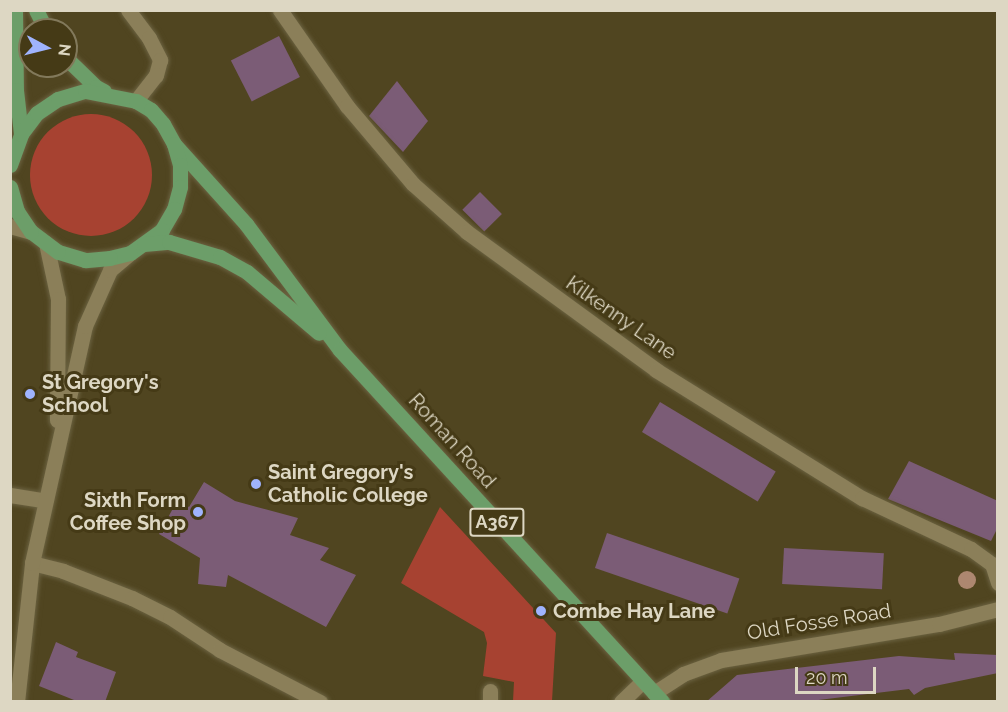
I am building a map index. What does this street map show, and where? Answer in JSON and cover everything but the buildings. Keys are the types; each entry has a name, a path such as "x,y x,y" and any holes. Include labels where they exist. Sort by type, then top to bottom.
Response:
{"main road":[{"path":"15,10 16,90 21,134"},
{"path":"78,70 96,87 109,94"},
{"path":"10,188 17,211 31,232 58,252 85,260 130,253 144,244 162,230 174,209 180,187 180,165 174,144 151,110 136,101 109,94 85,91 58,99 37,113 21,134 11,159"},
{"name":"Roman Road","path":"174,144 246,224 340,350 658,697"},
{"name":"Roman Road","path":"144,244 169,242 220,257 247,272 340,350"}],"street":[{"path":"128,10 149,38 160,60 156,75 136,101"},
{"name":"Kilkenny Lane","path":"280,10 347,106 413,184 467,232 656,370 862,498 971,549 992,564 998,583"},
{"path":"10,226 31,232"},
{"path":"46,243 58,299 57,456"},
{"path":"17,702 32,563 85,326 110,270 130,253"},
{"path":"10,495 46,501"},
{"path":"32,563 63,571 132,598 170,617 220,650 320,702"},
{"name":"Old Fosse Road","path":"658,697 683,674 721,660 939,624 998,609"},
{"path":"621,702 642,682"}],"shaded area":[{"path":"91,114 114,119 125,124 134,132 142,141 147,152 152,175 147,198 142,209 134,218 125,226 114,231 91,236 68,231 57,226 48,218 40,209 35,198 30,175 35,152 40,141 48,132 57,124 68,119"},
{"path":"440,507 556,633 552,701 513,701 514,682 483,676 487,643 484,632 401,583"}],"place":[{"name":"St Gregory's School","path":"30,394"},
{"name":"Saint Gregory's Catholic College","path":"256,484"},
{"name":"Sixth Form Coffee Shop","path":"198,512"},
{"name":"Combe Hay Lane","path":"541,611"}]}
